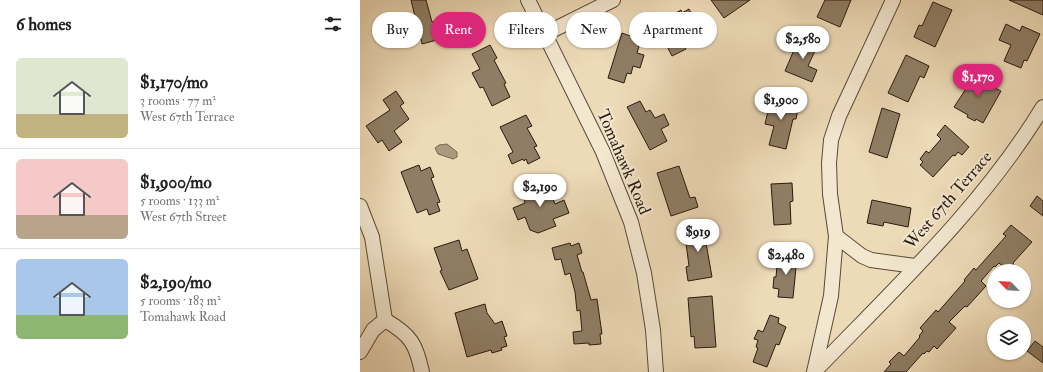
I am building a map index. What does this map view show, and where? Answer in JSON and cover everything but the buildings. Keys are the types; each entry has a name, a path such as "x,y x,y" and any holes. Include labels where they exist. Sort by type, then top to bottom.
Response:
{"street":[{"name":"Tomahawk Road","path":"528,0 534,12"},
{"path":"558,28 613,0"},
{"path":"814,372 831,296 836,236 830,194 829,164 832,140 839,116 893,0"},
{"name":"Tomahawk Road","path":"552,48 603,152 631,222 644,273 653,330 656,372"},
{"name":"West 67th Terrace","path":"814,372 915,266 980,194 1005,163 1043,106"},
{"path":"360,206 372,238 385,320 406,334 417,351 422,372"},
{"path":"836,236 862,256 871,260 915,266"},
{"path":"360,352 374,330 385,320"}],"shaded area":[{"path":"447,144 457,152 457,157 453,159 438,154 435,148 439,145"}]}
